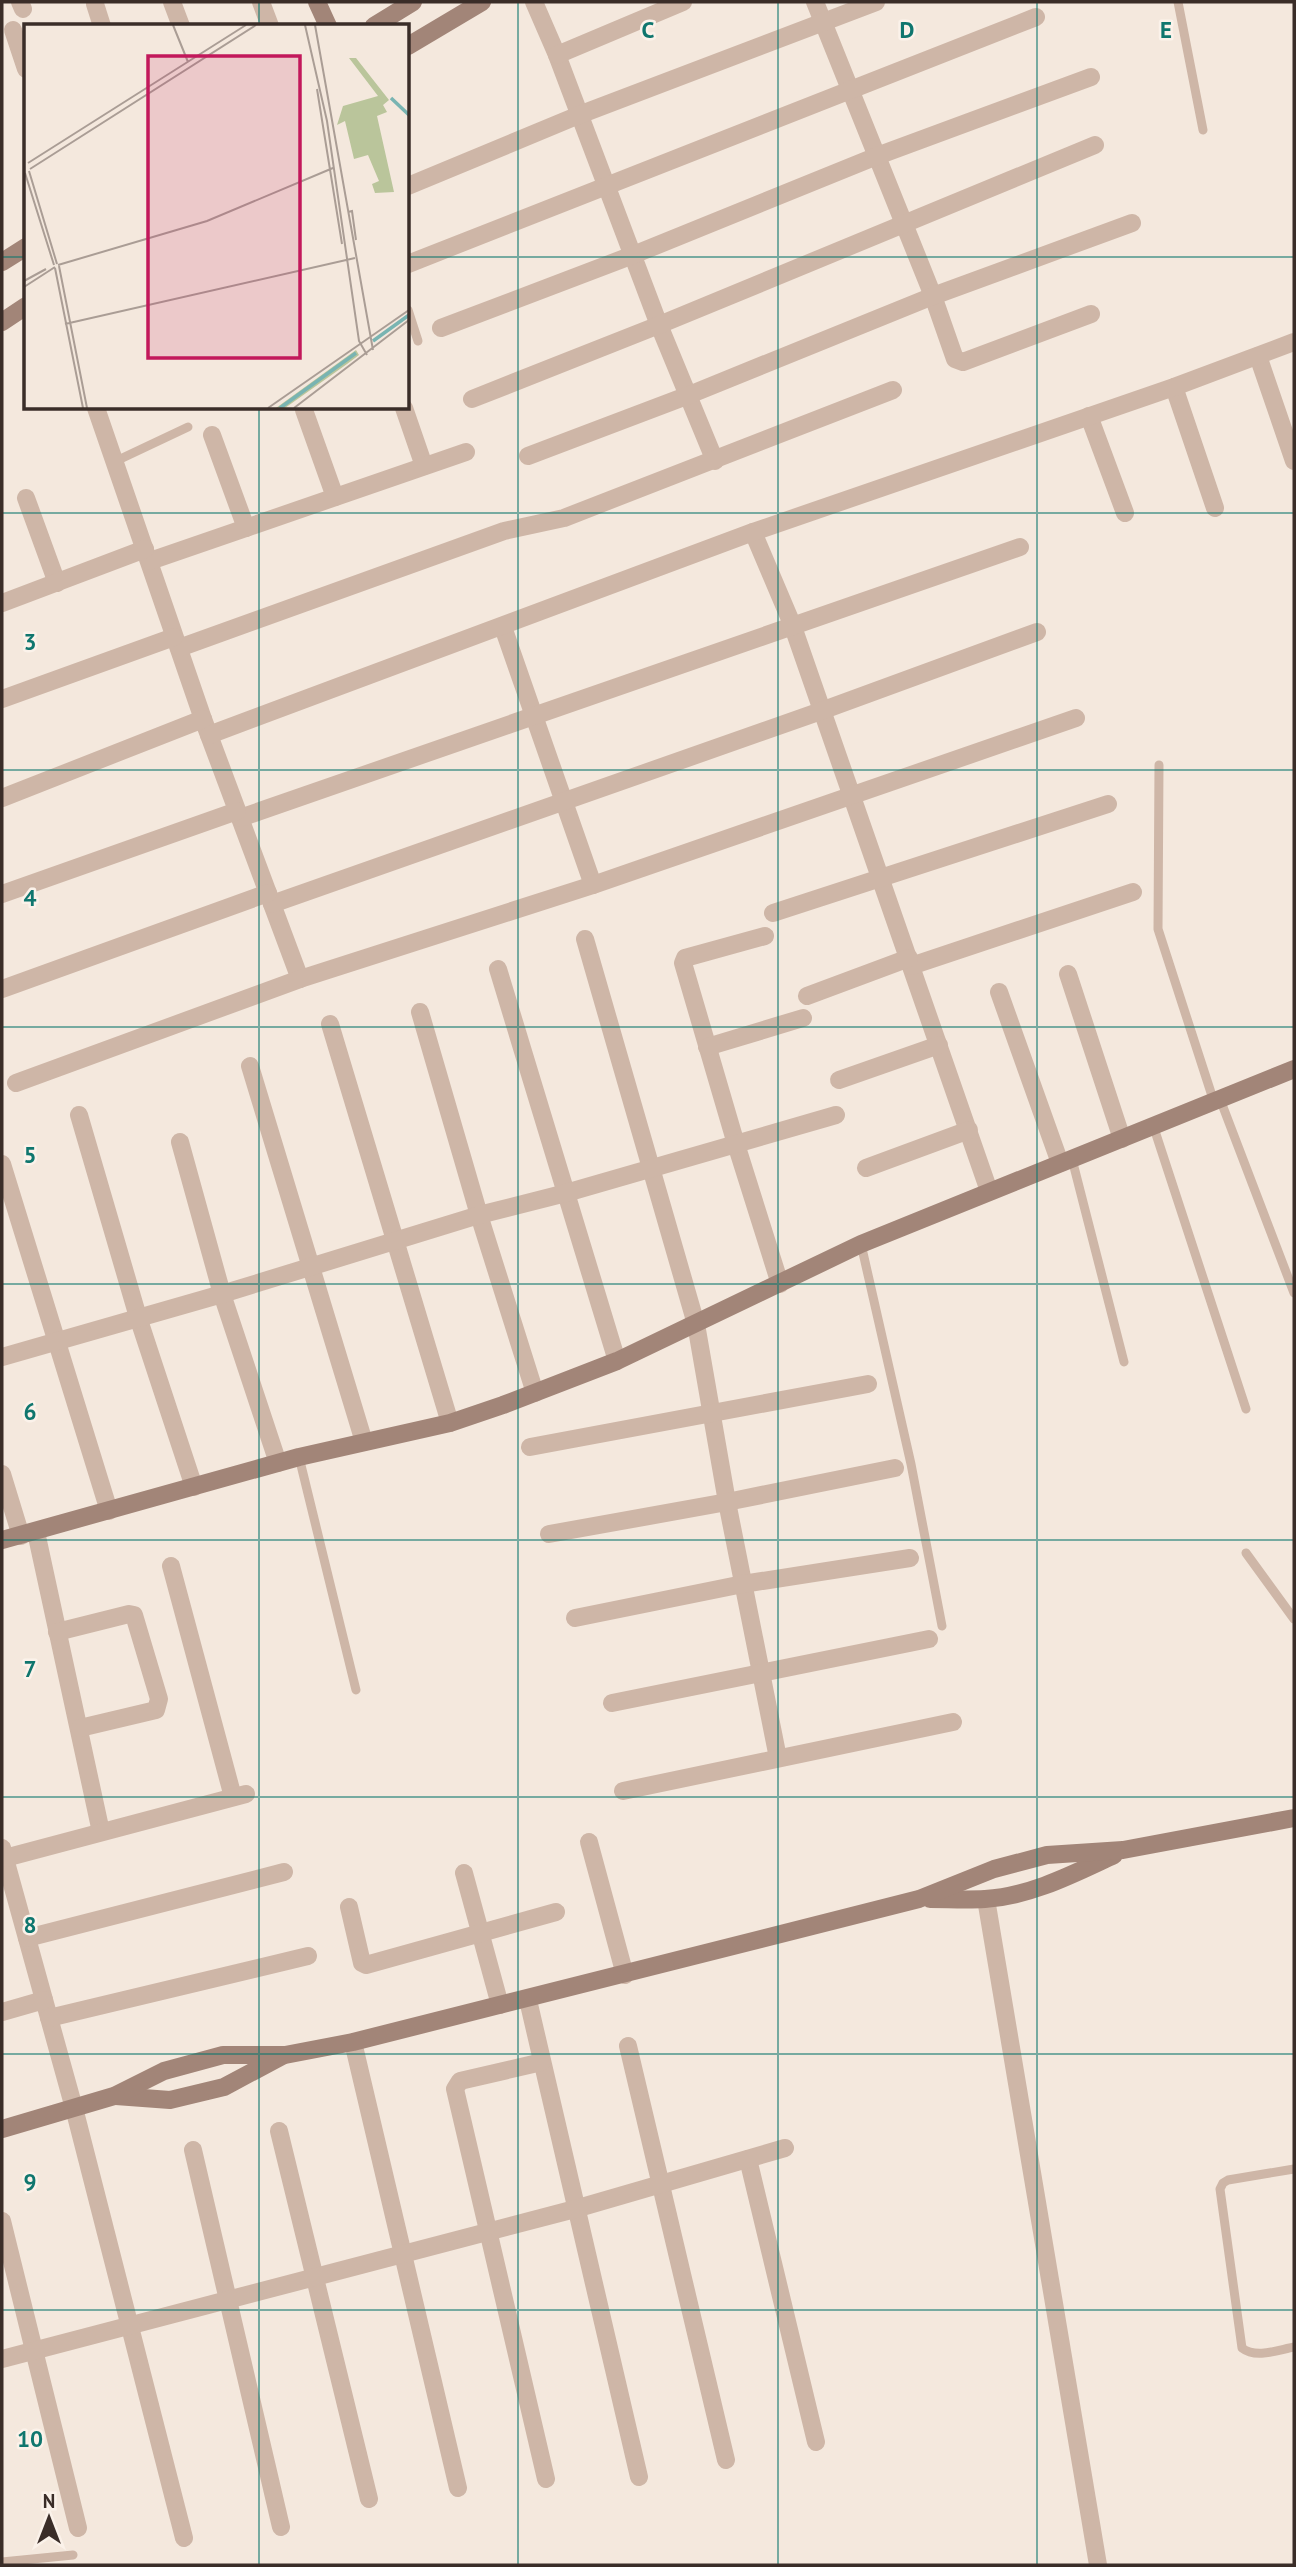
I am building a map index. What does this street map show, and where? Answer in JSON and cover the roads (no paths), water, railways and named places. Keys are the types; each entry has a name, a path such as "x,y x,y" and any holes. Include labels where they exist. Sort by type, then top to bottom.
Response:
{"street":[{"path":"172,2 180,24"},
{"path":"261,2 270,24"},
{"path":"317,2 327,24"},
{"path":"376,24 413,2"},
{"path":"410,45 482,2"},
{"path":"534,2 557,55 659,325 715,461"},
{"path":"557,55 683,2"},
{"path":"815,2 933,296 955,359 963,362 1091,314"},
{"path":"410,185 579,115 876,2"},
{"path":"95,4 101,24"},
{"path":"410,263 1036,17"},
{"path":"13,30 24,63"},
{"path":"441,328 633,255 877,156 1091,77"},
{"path":"472,399 903,226 1095,145"},
{"path":"528,456 689,395 933,296 1132,223"},
{"path":"4,255 24,248"},
{"path":"2,322 24,307"},
{"path":"2,798 503,626 752,532 1174,387 1294,342"},
{"path":"1258,356 1294,461"},
{"path":"1174,387 1215,508"},
{"path":"2,699 177,643 504,531 564,518 893,390"},
{"path":"97,410 206,727 300,979"},
{"path":"303,410 335,497"},
{"path":"405,410 424,466"},
{"path":"1089,416 1125,513"},
{"path":"212,435 246,528"},
{"path":"2,603 147,555 246,528 466,452"},
{"path":"26,498 57,583"},
{"path":"752,532 792,624 989,1191"},
{"path":"2,894 533,718 792,624 1020,547"},
{"path":"503,626 593,885"},
{"path":"2,989 563,803 1037,632"},
{"path":"16,1083 300,979 593,885 1076,718"},
{"path":"773,913 1108,804"},
{"path":"807,996 1133,892"},
{"path":"765,936 684,959 707,1047 780,1284"},
{"path":"585,939 696,1324 727,1502 778,1758"},
{"path":"498,969 617,1361"},
{"path":"1068,974 1122,1139"},
{"path":"999,992 1066,1161"},
{"path":"420,1012 479,1216 535,1393"},
{"path":"707,1047 803,1018"},
{"path":"330,1024 450,1423"},
{"path":"839,1080 939,1045"},
{"path":"250,1066 364,1442"},
{"path":"2,1540 278,1462 450,1423 535,1393 617,1361 860,1244 1294,1069"},
{"path":"79,1115 138,1317 194,1487"},
{"path":"2,1357 312,1268 479,1216 836,1115"},
{"path":"866,1168 968,1130"},
{"path":"180,1142 222,1294 278,1462"},
{"path":"2,1164 109,1511"},
{"path":"530,1447 868,1384"},
{"path":"549,1534 895,1468"},
{"path":"2,1474 28,1534 57,1632 101,1832"},
{"path":"575,1618 743,1584 910,1558"},
{"path":"171,1566 240,1795 101,1832 3,1853 10,1911 27,1938 74,2108 184,2538"},
{"path":"57,1632 134,1615 159,1699 156,1710 80,1728"},
{"path":"612,1703 929,1639"},
{"path":"623,1791 953,1722"},
{"path":"2,2129 114,2096 164,2071 223,2055 285,2055 353,2042 528,2000 919,1899 994,1868 1047,1855 1123,1850 1294,1818"},
{"path":"589,1842 625,1975"},
{"path":"919,1899 986,1899 1055,1883 1123,1850"},
{"path":"27,1938 285,1872"},
{"path":"464,1873 500,2006"},
{"path":"986,1899 1098,2565"},
{"path":"349,1907 362,1963 366,1965 556,1912"},
{"path":"49,2018 308,1956"},
{"path":"2,2012 44,2000"},
{"path":"528,2000 639,2477"},
{"path":"353,2042 458,2488"},
{"path":"628,2046 726,2460"},
{"path":"114,2096 170,2100 224,2087 285,2055"},
{"path":"542,2062 460,2081 455,2089 546,2479"},
{"path":"279,2131 369,2499"},
{"path":"2,2358 575,2209 785,2148"},
{"path":"193,2150 281,2527"},
{"path":"748,2159 816,2442"},
{"path":"2,2221 78,2528"}],"lane":[{"path":"1178,2 1203,130"},
{"path":"410,316 418,341"},
{"path":"116,461 188,427"},
{"path":"1159,765 1158,929 1217,1100 1294,1293"},
{"path":"1153,1125 1246,1409"},
{"path":"1066,1161 1124,1362"},
{"path":"860,1244 911,1464 942,1626"},
{"path":"299,1457 356,1690"},
{"path":"1246,1553 1294,1619"},
{"path":"1294,2169 1228,2180 1220,2189 1242,2348 1257,2354 1294,2347"},
{"path":"2,2562 73,2555"}]}
